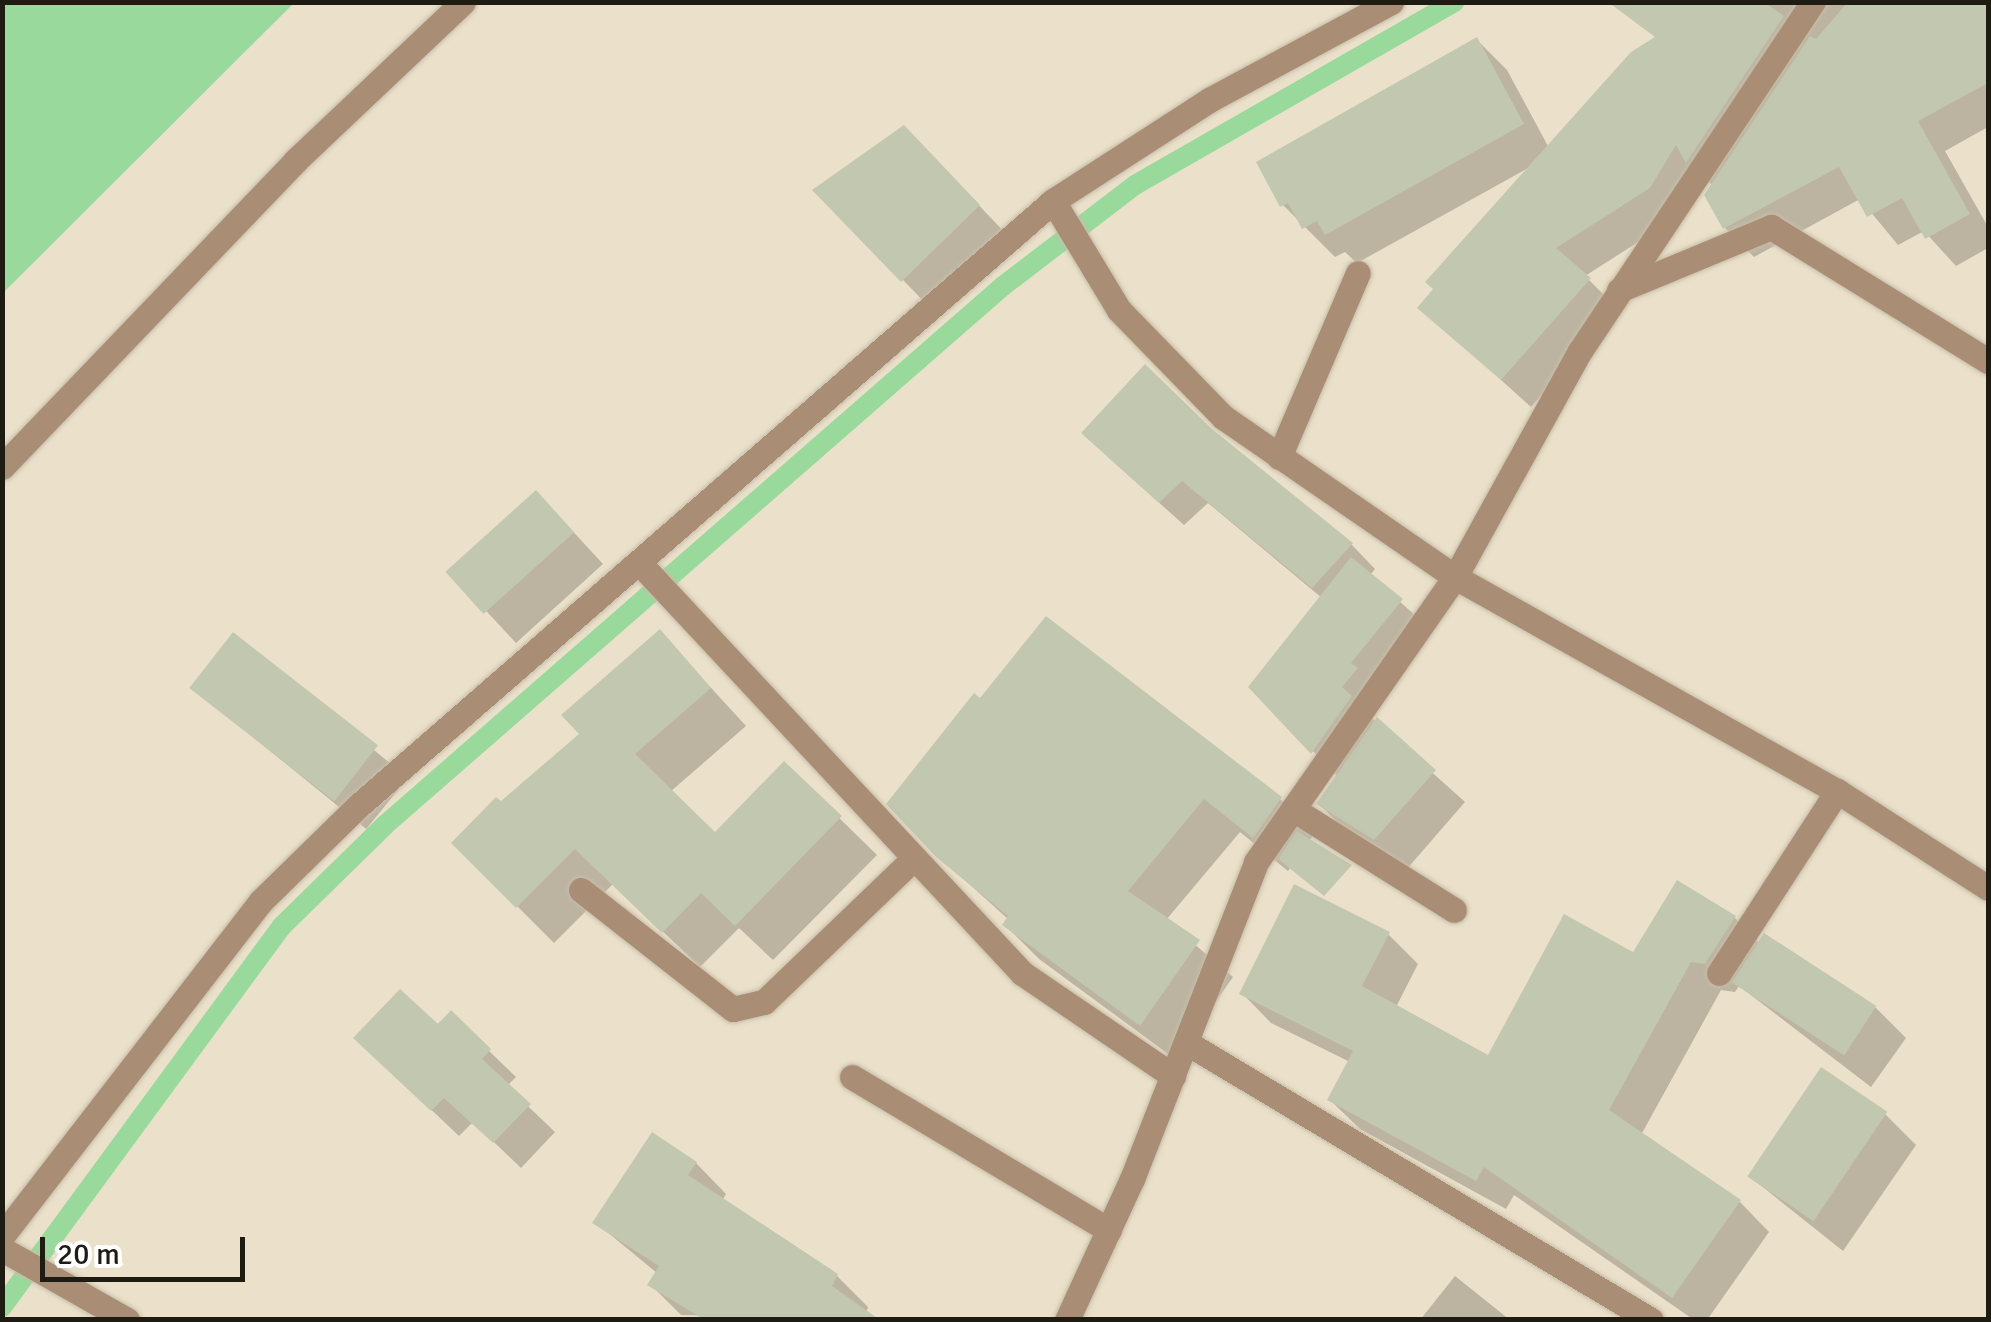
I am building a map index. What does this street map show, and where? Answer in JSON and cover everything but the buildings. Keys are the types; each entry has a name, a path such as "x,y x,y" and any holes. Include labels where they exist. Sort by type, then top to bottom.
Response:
{"street":[{"path":"2,467 295,162 462,2"},
{"path":"127,1320 47,1278 5,1247 275,888 358,806 1056,208 1209,100 1390,2"},
{"path":"1066,1320 1109,1230 1173,1076 1256,862 1455,577 1619,290 1813,2"},
{"path":"1056,208 1118,310 1223,417 1455,577 1837,791 1988,888"},
{"path":"1619,290 1771,226 1988,361"},
{"path":"1279,456 1358,273"},
{"path":"645,569 1022,974 1173,1076"},
{"path":"1719,973 1837,791"},
{"path":"1293,809 1454,910"},
{"path":"580,890 733,1009 764,1002 914,858"},
{"path":"1186,1043 1651,1320"},
{"path":"852,1076 1109,1230"}],"shaded area":[{"path":"3,2 294,2 294,3 3,293"}],"waterway":[{"path":"2,1307 282,926 385,825 1003,286 1135,185 1454,2"}]}
